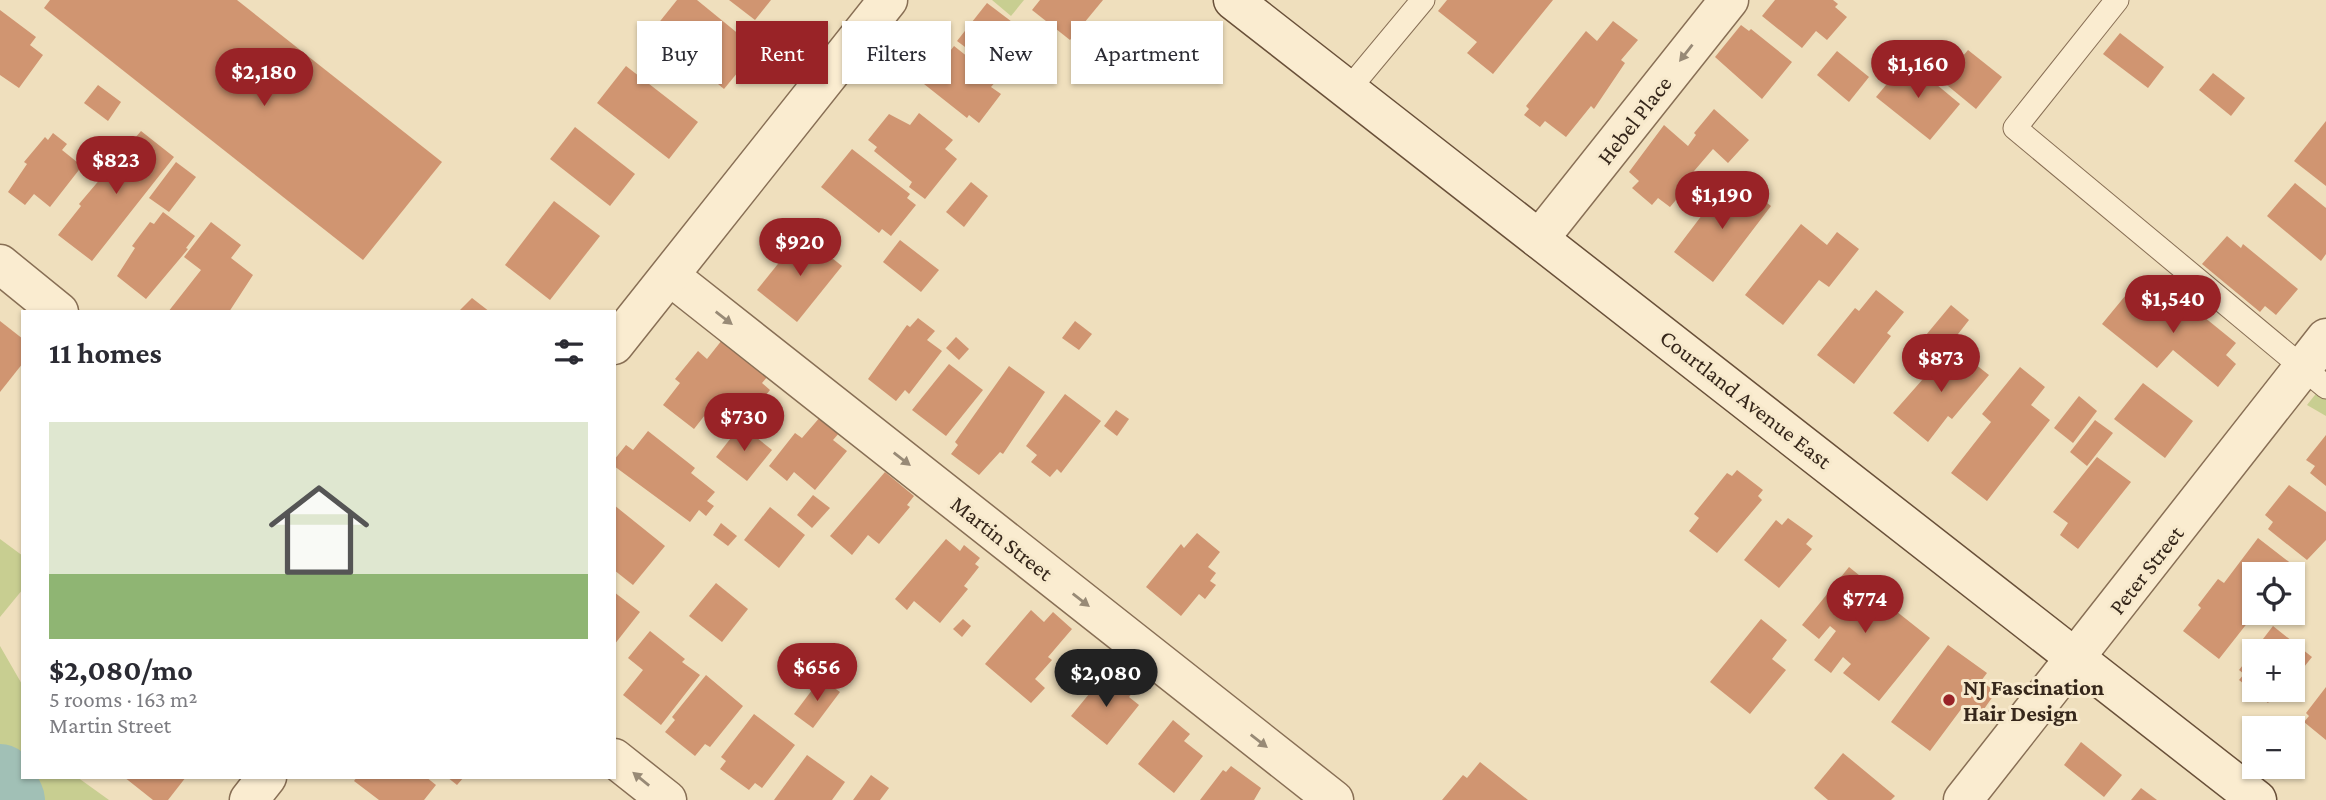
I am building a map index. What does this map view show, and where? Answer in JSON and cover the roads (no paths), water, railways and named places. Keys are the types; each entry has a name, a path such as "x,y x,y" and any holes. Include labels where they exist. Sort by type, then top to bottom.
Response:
{"street":[{"path":"616,343 888,0"},
{"name":"Courtland Avenue East","path":"1233,0 2257,800"},
{"name":"Hebel Place","path":"1539,239 1729,0"},
{"path":"0,264 57,310"},
{"name":"Martin Street","path":"670,276 1334,800"},
{"name":"Peter Street","path":"1963,800 2038,703 2314,378 2326,338"},
{"path":"616,760 667,800"},
{"path":"249,800 266,779"}],"lane":[{"path":"1348,90 1423,0"},
{"path":"2117,0 2015,128 2314,378"}],"waterway":[{"path":"0,779 10,800"}],"place":[{"name":"NJ Fascination Hair Design","path":"1949,700"}]}
